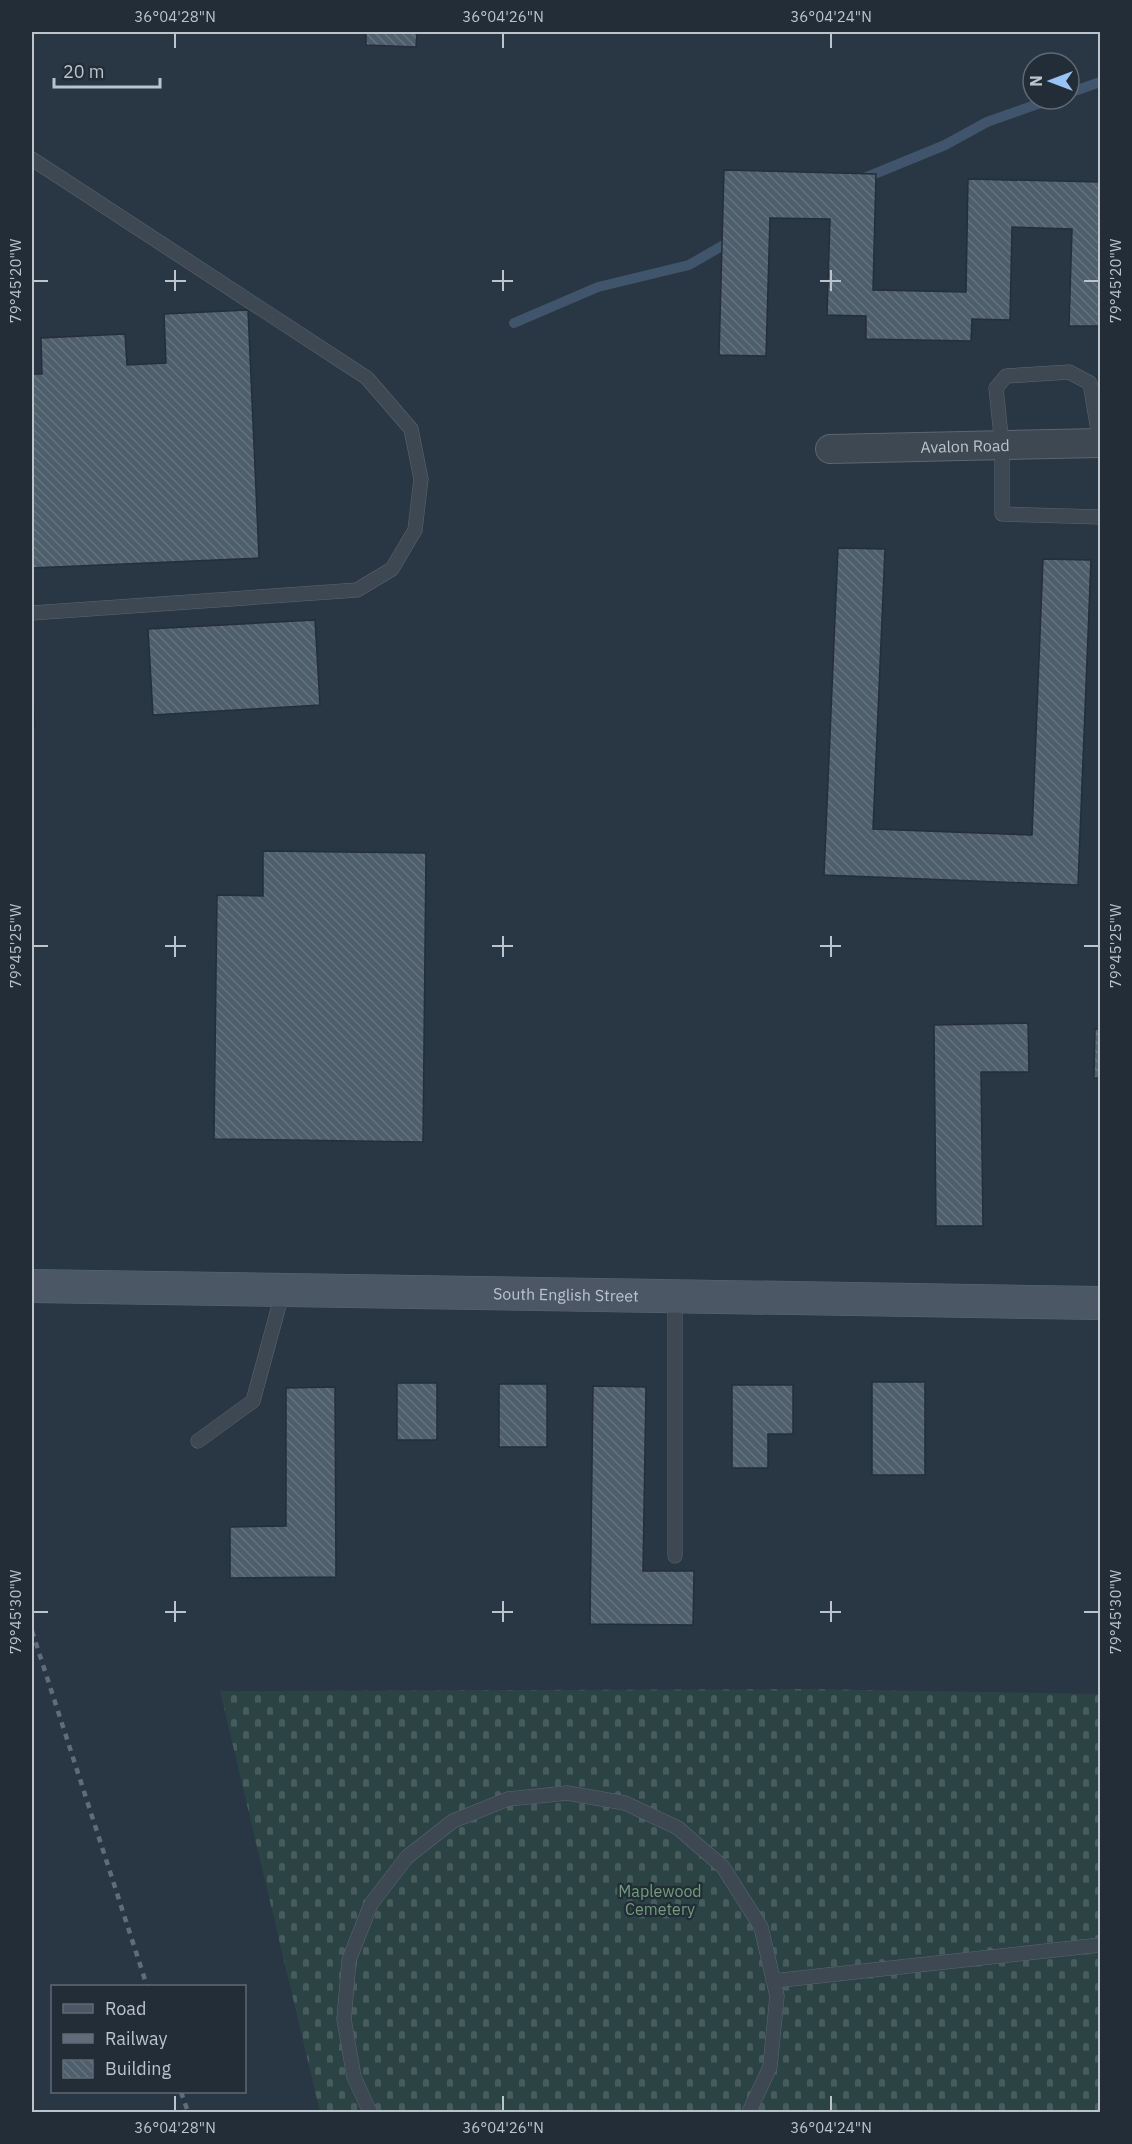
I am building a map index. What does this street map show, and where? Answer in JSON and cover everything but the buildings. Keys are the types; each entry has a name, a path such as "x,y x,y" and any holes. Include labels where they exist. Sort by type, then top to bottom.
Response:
{"street":[{"name":"Avalon Road","path":"830,449 1101,442"},
{"name":"South English Street","path":"32,1286 1101,1303"}],"lane":[{"path":"32,159 367,378 411,429 421,478 415,530 393,569 357,590 32,613"},
{"path":"1101,442 1090,383 1069,372 1006,376 996,388 1002,445 1002,513 1101,517"},
{"path":"198,1441 253,1401 283,1291"},
{"path":"675,1296 675,1556"},
{"path":"370,2112 354,2077 344,2019 349,1960 371,1904 407,1857 453,1821 508,1799 567,1793 625,1803 678,1828 723,1867 761,1927 777,1996 770,2067 749,2112"},
{"path":"773,1982 1101,1945"},
{"path":"759,2091 762,2112"}],"green space":[{"name":"Maplewood Cemetery","path":"808,1689 1100,1694 1100,2112 320,2112 220,1691"}],"waterway":[{"path":"1081,89 1100,82"},
{"path":"862,179 945,145 987,122 1021,110"},
{"path":"514,323 598,287 689,265 734,239"}],"railway":[{"path":"32,1631 147,1985"},
{"path":"181,2093 188,2112"}]}
